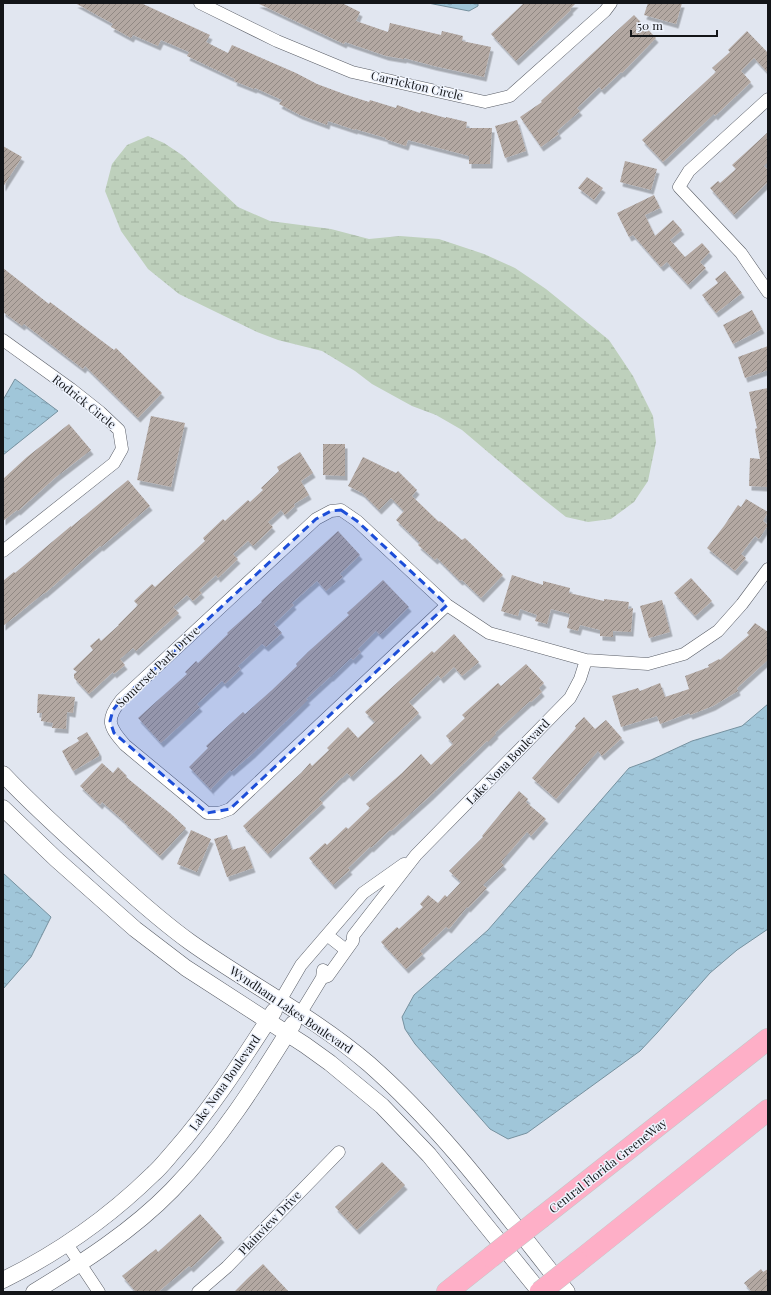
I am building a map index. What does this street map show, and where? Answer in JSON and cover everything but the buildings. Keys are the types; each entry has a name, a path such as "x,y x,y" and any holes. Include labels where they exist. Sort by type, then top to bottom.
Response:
{"highway":[{"name":"Central Florida GreeneWay","path":"447,1292 768,1039"},
{"path":"540,1292 768,1110"}],"street":[{"name":"Carrickton Circle","path":"200,3 277,41 352,72 485,102 510,96 605,11 610,3"},
{"path":"768,99 689,171 679,187 741,253 768,292"},
{"name":"Rodrick Circle","path":"3,340 72,389 100,412 119,430 122,449 114,463 3,551"},
{"name":"Somerset Park Drive","path":"447,605 230,809 219,813 207,813 125,745 114,733 110,721 113,710 121,700 316,519 331,511 341,510 357,521 447,605 489,633 586,660 648,664 684,654 718,631 742,604 767,571"},
{"name":"Lake Nona Boulevard","path":"34,1292 80,1264 127,1230 172,1190 211,1146 246,1098 322,978 328,976 343,948 353,941 353,936 416,855 570,698 580,679 586,660"},
{"name":"Wyndham Lakes Boulevard","path":"3,774 27,800 139,901 188,941 227,968 300,1014 368,1064 416,1108 453,1148 567,1292"},
{"name":"Wyndham Lakes Boulevard","path":"3,808 56,859 135,929 186,968 288,1033 330,1063 382,1106 419,1144 477,1212 540,1292"},
{"name":"Lake Nona Boulevard","path":"3,1280 20,1272 67,1244 112,1211 154,1173 192,1131 226,1084 280,1001 301,965 363,893 416,855"},
{"path":"327,934 343,948"},
{"name":"Plainview Drive","path":"198,1292 227,1267 339,1152"},
{"path":"67,1244 99,1292"}],"highlighted area":[{"path":"341,510 357,521 447,605 230,809 207,813 114,733 110,721 113,710 121,700 316,519 331,511"}],"green space":[{"path":"148,136 164,143 182,155 238,207 270,221 331,229 369,239 400,236 439,239 484,254 515,268 546,289 609,340 633,376 653,416 656,442 648,481 634,502 611,519 588,522 566,517 462,430 436,415 412,406 372,384 355,371 322,351 278,340 257,332 179,294 148,269 121,231 105,191 112,164 127,145"}],"water":[{"path":"428,3 478,3 478,6 469,11"},
{"path":"15,379 58,411 3,455 3,400"},
{"path":"768,704 768,929 737,950 710,973 640,1051 527,1133 508,1139 490,1129 415,1044 405,1029 402,1017 414,995 488,930 629,768 651,760 692,741 742,726"},
{"path":"3,873 51,917 31,957 3,989"}]}
